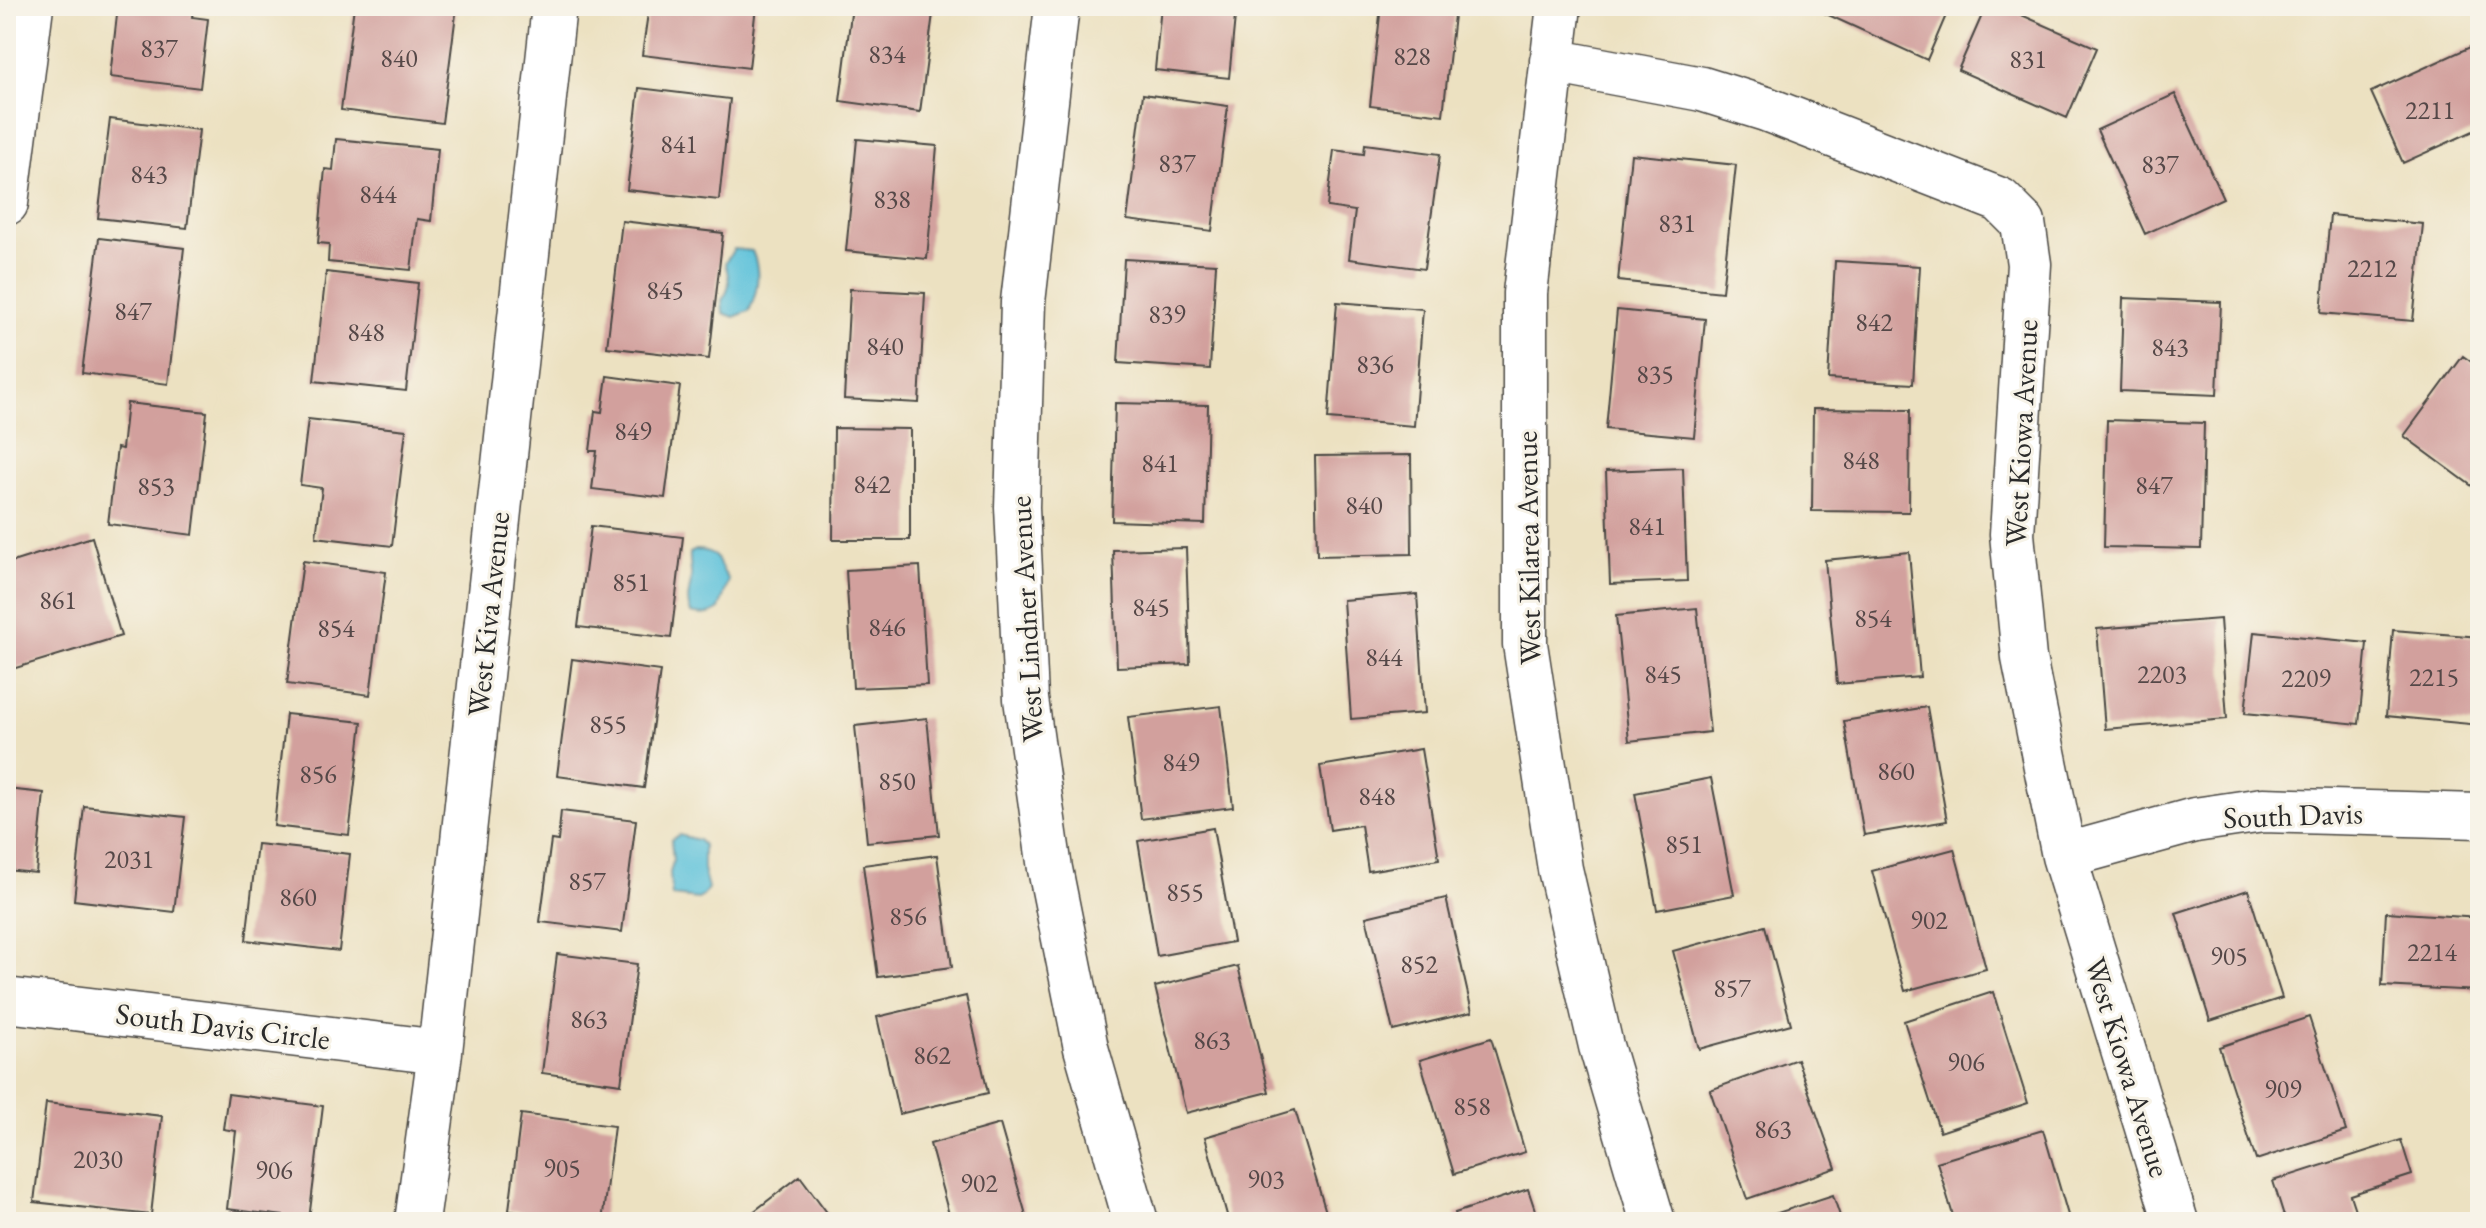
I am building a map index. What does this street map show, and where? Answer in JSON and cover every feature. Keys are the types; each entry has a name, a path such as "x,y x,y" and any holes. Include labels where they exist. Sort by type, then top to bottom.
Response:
{"street":[{"path":"6,203 31,6"},
{"name":"West Kiva Avenue","path":"417,1222 440,1052 554,6"},
{"name":"West Lindner Avenue","path":"1057,6 1023,302 1017,507 1026,699 1050,869 1086,1048 1136,1222"},
{"name":"West Kilarea Avenue","path":"1559,6 1525,293 1525,644 1560,869 1601,1046 1653,1222"},
{"name":"West Kiowa Avenue","path":"1552,61 1702,89 1766,109 2000,200 2023,223 2029,264 2012,534 2024,658 2064,856 2176,1222"},
{"name":"South Davis","path":"2064,856 2195,820 2263,810 2480,816"},
{"name":"South Davis Circle","path":"6,1000 440,1052"}],"water":[{"path":"734,249 752,251 757,274 755,296 749,311 734,317 723,313 722,300 729,282 725,263"},
{"path":"696,550 714,556 729,580 719,609 705,615 691,613 688,604 690,553"},
{"path":"679,835 698,840 703,845 703,869 708,888 698,899 672,896 671,840"}],"building":[{"path":"118,6 194,6 192,17 208,19 200,88 110,77"},
{"path":"354,6 457,6 442,123 341,110"},
{"path":"649,6 756,6 749,68 642,55"},
{"path":"852,6 934,6 920,112 840,101"},
{"path":"1161,6 1236,6 1229,78 1155,70"},
{"path":"1381,6 1455,6 1443,115 1370,106"},
{"path":"1814,6 1950,6 1927,60"},
{"path":"1986,6 2001,6 2097,48 2067,118 1958,70"},
{"path":"2479,43 2480,128 2403,163 2371,92"},
{"path":"639,88 730,99 719,200 627,190"},
{"path":"1143,94 1228,106 1212,231 1127,220"},
{"path":"2175,94 2223,198 2145,234 2097,130"},
{"path":"110,119 199,130 187,228 98,218"},
{"path":"336,139 438,149 431,221 417,219 411,270 328,262 329,244 318,243 325,169 333,170"},
{"path":"857,139 937,146 927,259 846,251"},
{"path":"1365,144 1440,154 1424,269 1349,259 1355,211 1327,207 1334,150 1364,154"},
{"path":"1631,154 1736,165 1722,292 1618,281"},
{"path":"2330,215 2423,224 2413,321 2321,313"},
{"path":"622,221 723,233 709,359 607,347"},
{"path":"99,238 184,248 168,384 82,373"},
{"path":"1124,259 1216,264 1210,369 1118,363"},
{"path":"1835,261 1920,266 1913,384 1828,379"},
{"path":"326,272 418,283 406,391 314,381"},
{"path":"850,289 925,293 919,403 844,399"},
{"path":"2123,298 2221,302 2217,395 2120,391"},
{"path":"1337,302 1423,309 1414,426 1328,419"},
{"path":"1617,310 1705,319 1694,437 1606,429"},
{"path":"2463,356 2480,368 2480,492 2404,436"},
{"path":"607,376 680,386 665,498 592,489 597,451 590,451 595,411 602,412"},
{"path":"127,403 207,412 193,535 108,524 117,448 122,449"},
{"path":"1115,403 1208,405 1205,524 1112,521"},
{"path":"1813,409 1910,410 1909,512 1812,511"},
{"path":"308,419 406,430 392,546 316,537 322,488 300,485"},
{"path":"2107,420 2204,423 2201,549 2104,547"},
{"path":"834,428 910,429 910,540 833,540"},
{"path":"1411,455 1412,554 1317,556 1315,456"},
{"path":"1683,468 1687,581 1610,584 1606,471"},
{"path":"591,526 683,537 671,638 578,627"},
{"path":"92,537 121,636 6,671 6,564"},
{"path":"1186,548 1190,664 1117,667 1113,550"},
{"path":"1909,552 1920,677 1837,684 1825,560"},
{"path":"303,561 386,572 370,695 287,684"},
{"path":"920,566 927,685 853,688 846,570"},
{"path":"1417,594 1425,713 1351,719 1343,600"},
{"path":"1697,608 1710,732 1629,741 1616,616"},
{"path":"2220,619 2227,719 2105,729 2097,629"},
{"path":"2393,630 2480,637 2480,725 2386,716"},
{"path":"2254,632 2367,643 2359,724 2245,713"},
{"path":"572,659 660,671 644,788 557,776"},
{"path":"1221,706 1233,807 1141,819 1128,717"},
{"path":"1927,707 1947,821 1864,835 1844,721"},
{"path":"286,714 362,722 349,835 274,826"},
{"path":"927,718 939,835 867,842 855,726"},
{"path":"1421,749 1439,859 1368,871 1361,825 1330,830 1320,766"},
{"path":"1711,778 1734,895 1657,910 1635,793"},
{"path":"6,789 44,793 36,873 6,870"},
{"path":"84,806 185,817 174,912 74,900"},
{"path":"561,811 636,820 622,932 540,922 551,840 558,841"},
{"path":"1213,828 1233,942 1157,956 1138,841"},
{"path":"257,844 350,854 339,951 246,940"},
{"path":"1954,849 1986,969 1905,991 1872,871"},
{"path":"937,855 952,967 878,977 863,865"},
{"path":"2248,890 2282,998 2210,1021 2176,913"},
{"path":"1446,898 1472,1012 1393,1031 1366,917"},
{"path":"2386,912 2480,918 2480,991 2382,986"},
{"path":"1765,926 1791,1024 1699,1049 1673,951"},
{"path":"557,954 637,964 621,1084 542,1073"},
{"path":"1238,966 1269,1092 1186,1113 1155,987"},
{"path":"1993,992 2028,1103 1940,1132 1904,1021"},
{"path":"966,996 988,1093 899,1114 877,1017"},
{"path":"2309,1017 2346,1131 2256,1160 2219,1047"},
{"path":"1491,1038 1525,1152 1454,1174 1420,1060"},
{"path":"1797,1059 1836,1168 1747,1199 1710,1090"},
{"path":"228,1094 323,1106 309,1219 227,1209 236,1131 223,1129"},
{"path":"46,1103 162,1116 151,1215 34,1202"},
{"path":"1295,1110 1329,1222 1229,1222 1205,1137"},
{"path":"521,1114 614,1126 602,1222 509,1210"},
{"path":"1000,1124 1028,1222 951,1222 930,1144"},
{"path":"2043,1130 2070,1222 1955,1222 1937,1162"},
{"path":"2401,1140 2412,1175 2350,1195 2359,1222 2286,1222 2273,1181"},
{"path":"800,1176 834,1222 740,1222"},
{"path":"1528,1189 1539,1222 1458,1222 1455,1213"},
{"path":"1833,1195 1842,1222 1753,1222 1753,1221"}]}
